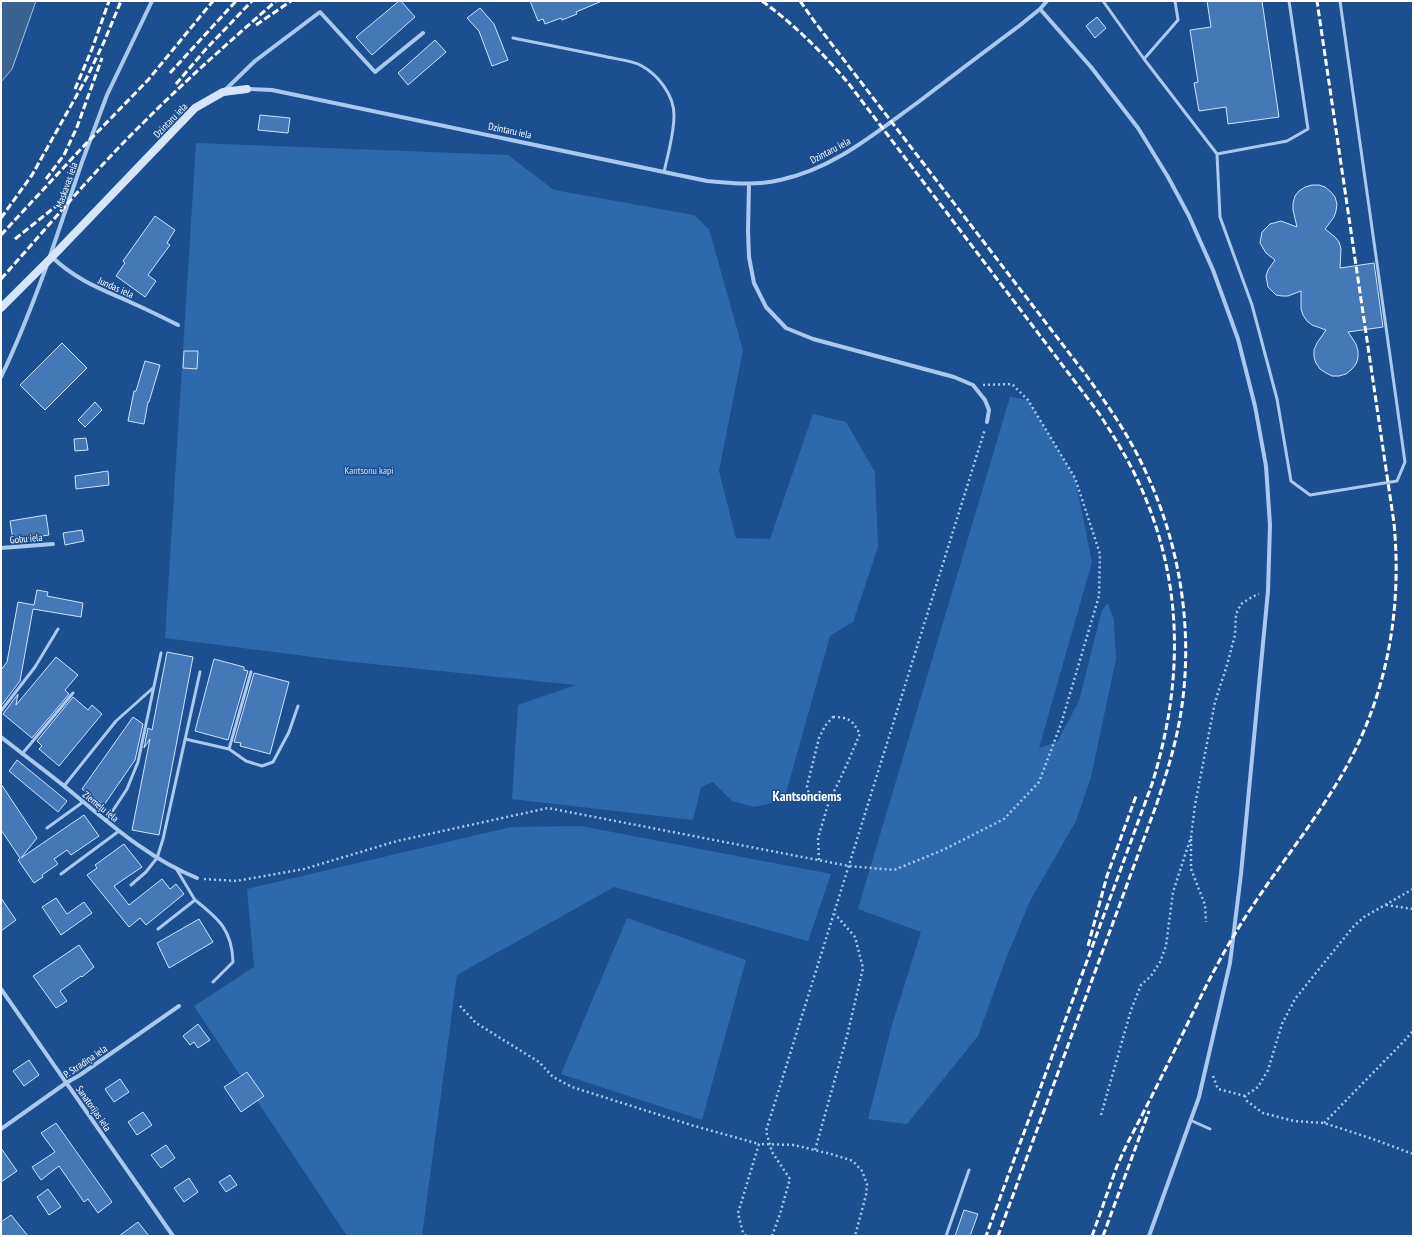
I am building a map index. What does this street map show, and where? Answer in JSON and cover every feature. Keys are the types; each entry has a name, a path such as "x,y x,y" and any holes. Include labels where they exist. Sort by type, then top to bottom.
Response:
{"street":[{"name":"Maskavas iela","path":"1,377 31,308 107,95 152,1"},
{"name":"Dzintaru iela","path":"1,308 195,108 223,92 247,89 272,90 707,181 749,184 779,180 807,173 838,158 868,139 1019,26 1047,1"},
{"path":"1040,8 1091,66 1138,128 1168,177 1189,216 1213,270 1238,339 1255,406 1266,466 1270,524 1268,591 1240,882 1230,963 1199,1097 1149,1236"},
{"path":"223,92 255,61 320,12 376,72 423,33"},
{"path":"749,184 749,257 754,283 766,307 786,328 814,340 954,377 973,385 985,400 989,410 987,422"},
{"name":"Jundas iela","path":"52,257 60,265 83,281 149,310 178,325"},
{"name":"Gobu iela","path":"1,548 53,544"},
{"name":"Ziemeļu iela","path":"1,737 106,821 157,858 177,870 197,878"},
{"name":"Sanatorijas iela","path":"1,989 173,1236"},
{"name":"P. Stradiņa iela","path":"1,1129 179,1006"}],"lane":[{"path":"1103,1 1144,59 1217,154 1220,217 1252,305 1275,391 1291,481 1310,495 1397,481 1406,462 1340,1"},
{"path":"1144,59 1178,20 1175,1"},
{"path":"1217,154 1287,141 1308,129 1289,1"},
{"path":"513,38 623,60 641,65 653,74 671,99 674,114 673,133 664,172"},
{"path":"1,711 35,667 58,629"},
{"path":"106,821 127,789 138,762 161,653"},
{"path":"131,885 146,872 157,858 200,672"},
{"path":"229,749 251,672"},
{"path":"64,786 116,721 153,688"},
{"path":"22,754 73,693"},
{"path":"185,739 229,749 246,761 262,766 273,762 289,732 298,706"},
{"path":"47,828 84,802"},
{"path":"61,874 120,831"},
{"path":"177,870 195,900 215,916 228,934 233,962 213,982"},
{"path":"158,929 195,900"},
{"path":"1190,1120 1210,1128"},
{"path":"946,1236 969,1170"}],"path":[{"path":"197,878 236,881 304,869 397,841 548,808 849,866 894,870 944,850 1004,819 1039,782 1061,724 1099,596 1100,554 1075,478 1028,400 1012,384 973,385"},
{"path":"772,1236 790,1179 772,1152 766,1131 987,422"},
{"path":"1206,922 1205,905 1192,870 1191,837 1194,805 1215,702 1235,635 1236,614 1242,604 1252,597 1268,591"},
{"path":"819,860 818,838 830,798 860,734 854,723 845,717 833,717 825,726 819,738 807,786 809,794 815,799 822,800 830,798"},
{"path":"1101,1115 1136,997 1141,985 1151,976 1160,962 1166,946 1173,892 1191,837"},
{"path":"1207,1063 1218,1089 1245,1096 1258,1087 1268,1070 1282,1024 1295,999 1353,927 1364,917 1413,890"},
{"path":"1385,905 1413,909"},
{"path":"815,1150 847,1036 862,968 855,937 834,913"},
{"path":"460,1006 476,1023 539,1062 553,1077 572,1087 691,1125 759,1144 794,1145 854,1161 862,1171 867,1184 866,1195 855,1236"},
{"path":"1324,1124 1413,1031"},
{"path":"1245,1096 1247,1101 1263,1113 1294,1121 1324,1124 1370,1138 1413,1154"},
{"path":"746,1236 743,1233 738,1214 759,1144"}],"green space":[{"name":"Kantsonu kapi","path":"196,143 508,155 554,190 694,215 709,229 743,350 719,471 736,538 770,539 813,414 846,422 875,472 878,547 853,622 830,636 784,800 754,807 732,801 713,782 701,787 693,820 512,799 518,705 576,685 344,661 165,638"},
{"path":"1010,397 1028,400 1075,478 1092,562 1039,748 1057,742 1079,701 1102,610 1108,603 1114,621 1116,659 1091,777 1076,821 1030,901 1005,961 978,1036 907,1124 868,1119 892,1025 921,932 858,909"},
{"path":"581,826 831,874 808,941 614,887 457,975 422,1236 347,1236 194,1006 254,967 247,889 511,827"},
{"path":"627,918 746,960 702,1120 561,1074"}],"shaded area":[{"path":"1,1 36,1 12,69 1,82"}],"building":[{"path":"399,1 401,1 415,17 372,55 356,37"},
{"path":"530,1 602,1 576,12 577,14 562,20 561,18 545,24 543,19 538,21"},
{"path":"1207,1 1262,1 1279,117 1228,124 1226,107 1199,111 1194,83 1198,82 1190,30 1211,27"},
{"path":"480,8 494,24 508,60 492,66 479,31 467,18"},
{"path":"1097,17 1106,28 1095,38 1086,26"},
{"path":"435,40 446,52 408,85 398,73"},
{"path":"260,115 290,118 288,133 258,130"},
{"path":"1312,185 1325,187 1335,197 1337,204 1336,211 1334,217 1325,229 1339,242 1341,249 1340,268 1374,263 1383,327 1348,332 1356,344 1358,358 1356,364 1351,370 1346,374 1339,376 1332,376 1326,373 1320,369 1316,363 1314,350 1326,330 1312,325 1303,315 1301,309 1301,291 1288,296 1282,296 1276,295 1268,287 1266,276 1275,260 1266,253 1260,243 1262,232 1270,224 1281,221 1297,227 1293,210 1295,196 1305,187"},
{"path":"155,216 175,230 167,243 170,245 148,275 156,281 145,297 116,276 125,263 123,261"},
{"path":"62,343 87,368 45,410 20,385"},
{"path":"184,351 198,351 197,369 183,368"},
{"path":"145,361 160,365 148,402 144,424 128,421 134,391 136,391"},
{"path":"95,402 102,410 85,427 78,420"},
{"path":"86,438 88,450 75,451 74,439"},
{"path":"108,471 109,485 76,489 75,476"},
{"path":"46,515 49,535 13,540 10,521"},
{"path":"82,530 84,541 65,545 63,533"},
{"path":"37,590 48,592 47,596 83,603 81,617 33,609 20,681 1,706 1,670 7,662 18,602 34,605"},
{"path":"167,652 193,657 159,835 132,830 150,739 144,748 148,728 152,730"},
{"path":"56,657 78,675 65,690 69,694 32,738 3,714 18,694 16,705"},
{"path":"214,659 244,667 244,670 248,671 228,740 195,731"},
{"path":"254,673 289,682 270,754 240,746 241,743 234,742"},
{"path":"73,697 88,710 92,705 102,714 59,766 39,749 42,746 37,741"},
{"path":"133,717 143,724 135,760 104,805 82,789"},
{"path":"17,760 67,801 58,812 9,771"},
{"path":"1,784 37,838 21,858 84,815 99,836 71,855 67,850 54,859 58,864 42,875 43,877 34,883 18,860 20,858 1,830"},
{"path":"124,844 142,867 114,886 129,905 162,879 170,889 176,884 184,894 146,925 140,918 129,927 87,875 97,868 95,865"},
{"path":"1,898 16,920 1,931"},
{"path":"56,898 67,914 84,902 92,913 61,935 42,907"},
{"path":"199,919 213,942 169,968 157,943"},
{"path":"79,945 94,967 82,977 81,976 60,991 67,1001 56,1008 33,976"},
{"path":"198,1024 210,1040 198,1048 194,1042 190,1045 183,1036"},
{"path":"29,1060 39,1075 24,1086 13,1071"},
{"path":"247,1072 264,1096 241,1112 224,1087"},
{"path":"120,1079 129,1092 114,1102 105,1089"},
{"path":"143,1112 152,1125 137,1135 128,1122"},
{"path":"56,1123 112,1202 98,1213 88,1199 84,1202 59,1166 41,1180 32,1167 55,1152 41,1133"},
{"path":"166,1145 175,1158 161,1168 151,1155"},
{"path":"1,1148 17,1171 1,1182"},
{"path":"230,1175 237,1185 226,1192 219,1182"},
{"path":"189,1178 198,1192 184,1202 174,1188"},
{"path":"48,1189 61,1207 49,1215 37,1197"},
{"path":"964,1210 978,1214 970,1236 955,1236"},
{"path":"11,1215 28,1236 1,1236 1,1222"},
{"path":"138,1222 149,1236 119,1236"}],"railway":[{"path":"75,89 92,49 109,1"},
{"path":"1,218 32,175 87,77 104,42 121,1"},
{"path":"1,235 79,151 148,80 213,1"},
{"path":"170,73 236,1"},
{"path":"176,84 206,49 252,1"},
{"path":"1,279 88,181 158,108 276,1"},
{"path":"256,25 291,1"},
{"path":"762,1 808,40 849,84 1098,412 1129,463 1153,518 1164,556 1171,593 1174,631 1174,669 1170,707 1152,784 986,1236"},
{"path":"800,1 1086,375 1115,417 1141,462 1154,492 1166,523 1181,587 1185,620 1186,653 1184,686 1176,740 1157,803 998,1236"},
{"path":"1092,1236 1117,1166 1202,994 1245,918 1320,810 1350,760 1365,728 1377,696 1386,663 1392,629 1395,594 1396,559 1394,523 1317,1"},
{"path":"46,179 64,155 77,127 102,58"},
{"path":"15,239 70,195"},
{"path":"1088,946 1107,876 1136,796"},
{"path":"1103,1236 1149,1111"}],"district":[{"name":"Kantsonciems","path":"807,796"}]}
